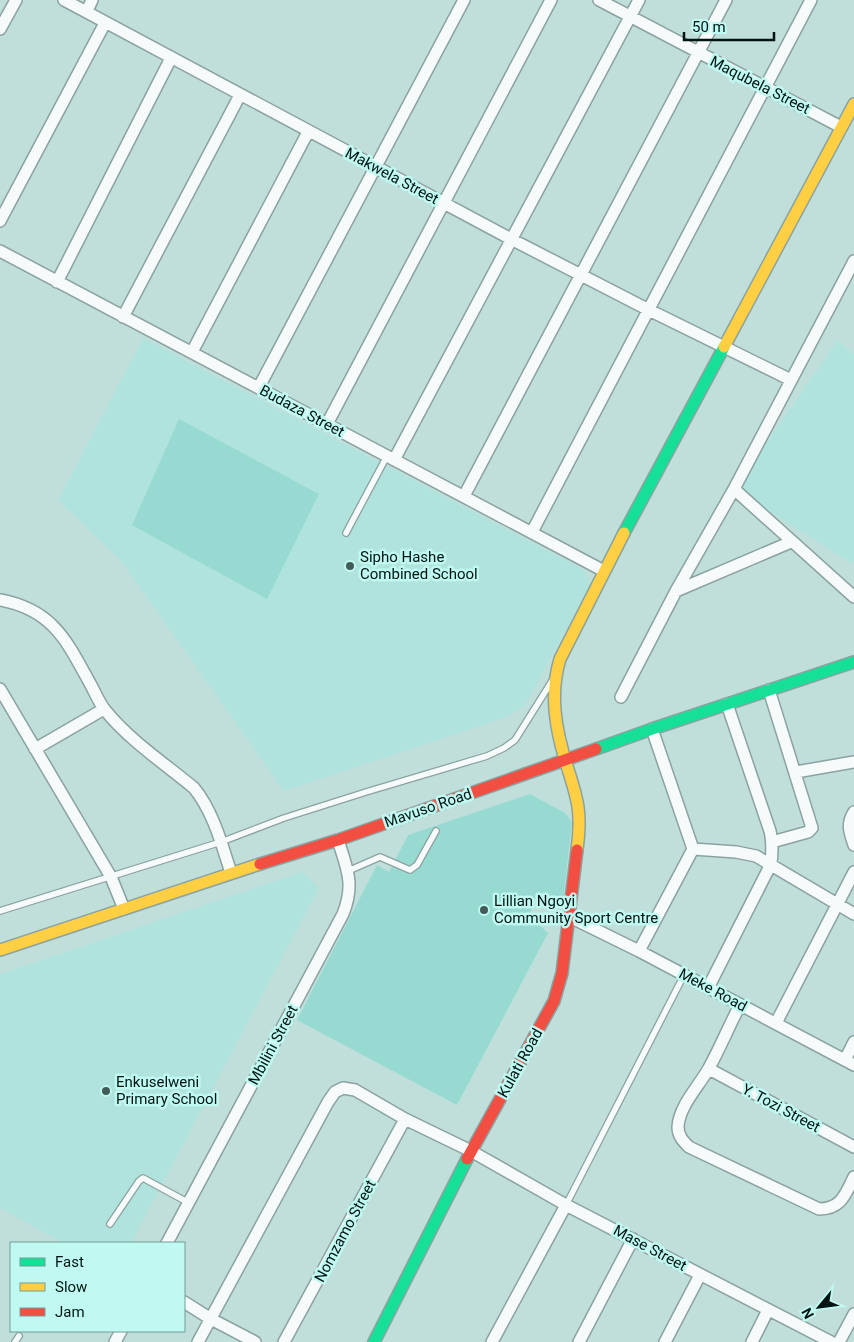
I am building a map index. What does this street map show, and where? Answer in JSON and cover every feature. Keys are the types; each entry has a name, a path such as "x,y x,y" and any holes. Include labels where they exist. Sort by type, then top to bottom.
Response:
{"street":[{"path":"0,29 16,0"},
{"name":"Makwela Street","path":"64,0 443,204 648,310 791,380"},
{"path":"87,11 92,0"},
{"path":"259,387 464,0"},
{"path":"328,424 551,0"},
{"name":"Maqubela Street","path":"599,0 841,127"},
{"path":"390,458 511,239 639,0"},
{"path":"464,496 726,0"},
{"path":"532,532 811,0"},
{"path":"0,221 105,23"},
{"path":"58,282 171,58"},
{"path":"123,317 240,95"},
{"path":"555,675 560,659 604,571 841,127 853,108"},
{"path":"192,352 308,132"},
{"name":"Budaza Street","path":"0,251 604,571"},
{"path":"621,697 676,591 734,489 854,261"},
{"path":"734,489 854,598"},
{"path":"676,591 792,542"},
{"path":"0,600 28,609 53,625 65,638 104,709 125,731 194,788 209,812 232,873"},
{"name":"Mavuso Road","path":"0,950 338,840 652,729 854,662"},
{"name":"Kulati Road","path":"374,1342 471,1151 554,1001 561,981 579,832 578,806 558,736 555,715 555,675"},
{"path":"0,689 110,877 124,909"},
{"path":"769,690 796,772 812,829 808,832 772,842"},
{"path":"708,988 771,864 772,842 727,704"},
{"path":"36,749 104,709"},
{"path":"639,951 693,849 652,729"},
{"path":"796,772 854,762"},
{"path":"854,812 850,818 849,827 854,845"},
{"name":"Mbilini Street","path":"168,1242 343,914 350,888 348,871 338,840"},
{"path":"693,849 747,853 756,856 854,914"},
{"path":"776,1023 854,872"},
{"name":"Meke Road","path":"570,917 639,951 849,1062"},
{"path":"740,1005 709,1069 684,1108 680,1119 679,1133 683,1140 689,1147 819,1210 830,1209 837,1205 844,1198 854,1177"},
{"path":"849,1062 854,1042"},
{"name":"Y. Tozi Street","path":"709,1069 854,1147"},
{"name":"Mase Street","path":"211,1318 331,1097 339,1089 349,1088 405,1119 471,1151 700,1275 831,1342"},
{"name":"Nomzamo Street","path":"284,1342 405,1119"},
{"path":"492,1342 566,1204"},
{"path":"579,1342 633,1239"},
{"path":"665,1342 700,1275"},
{"path":"185,1303 255,1342"},
{"path":"752,1342 768,1310"},
{"path":"839,1342 854,1314"},
{"path":"198,1342 211,1318"}],"lane":[{"path":"346,534 390,458"},
{"path":"0,911 221,842 284,818 488,756 515,740 555,675"},
{"path":"348,871 380,857 410,870 417,865 436,830"},
{"path":"566,1204 684,975"},
{"path":"110,1224 139,1181 144,1178 188,1203"}],"shaded area":[{"name":"Sipho Hashe Combined School","path":"143,338 584,570 590,585 525,705 507,717 284,791 121,561 58,500"},
{"path":"838,340 854,355 854,560 851,563 734,489"},
{"path":"179,419 319,494 267,599 132,525"},
{"path":"530,794 565,813 572,822 563,900 538,892 529,916 548,933 457,1105 297,1020 377,865 389,872 408,835"},
{"name":"Enkuselweni Primary School","path":"302,872 319,888 132,1242 61,1242 0,1208 0,974"}],"traffic: fast":[{"path":"624,533 724,347"},
{"path":"596,749 854,662"},
{"path":"374,1342 467,1159"}],"traffic: slow":[{"path":"724,347 854,104"},
{"path":"577,850 578,807 563,753 555,713 554,699 557,672 560,659 624,533"},
{"path":"0,950 260,864"}],"traffic: jam":[{"path":"260,864 338,840 596,749"},
{"path":"467,1159 554,1001 562,973 577,850"}],"place":[{"name":"Sipho Hashe Combined School","path":"350,566"},
{"name":"Lillian Ngoyi Community Sport Centre","path":"484,910"},
{"name":"Enkuselweni Primary School","path":"106,1091"}]}
